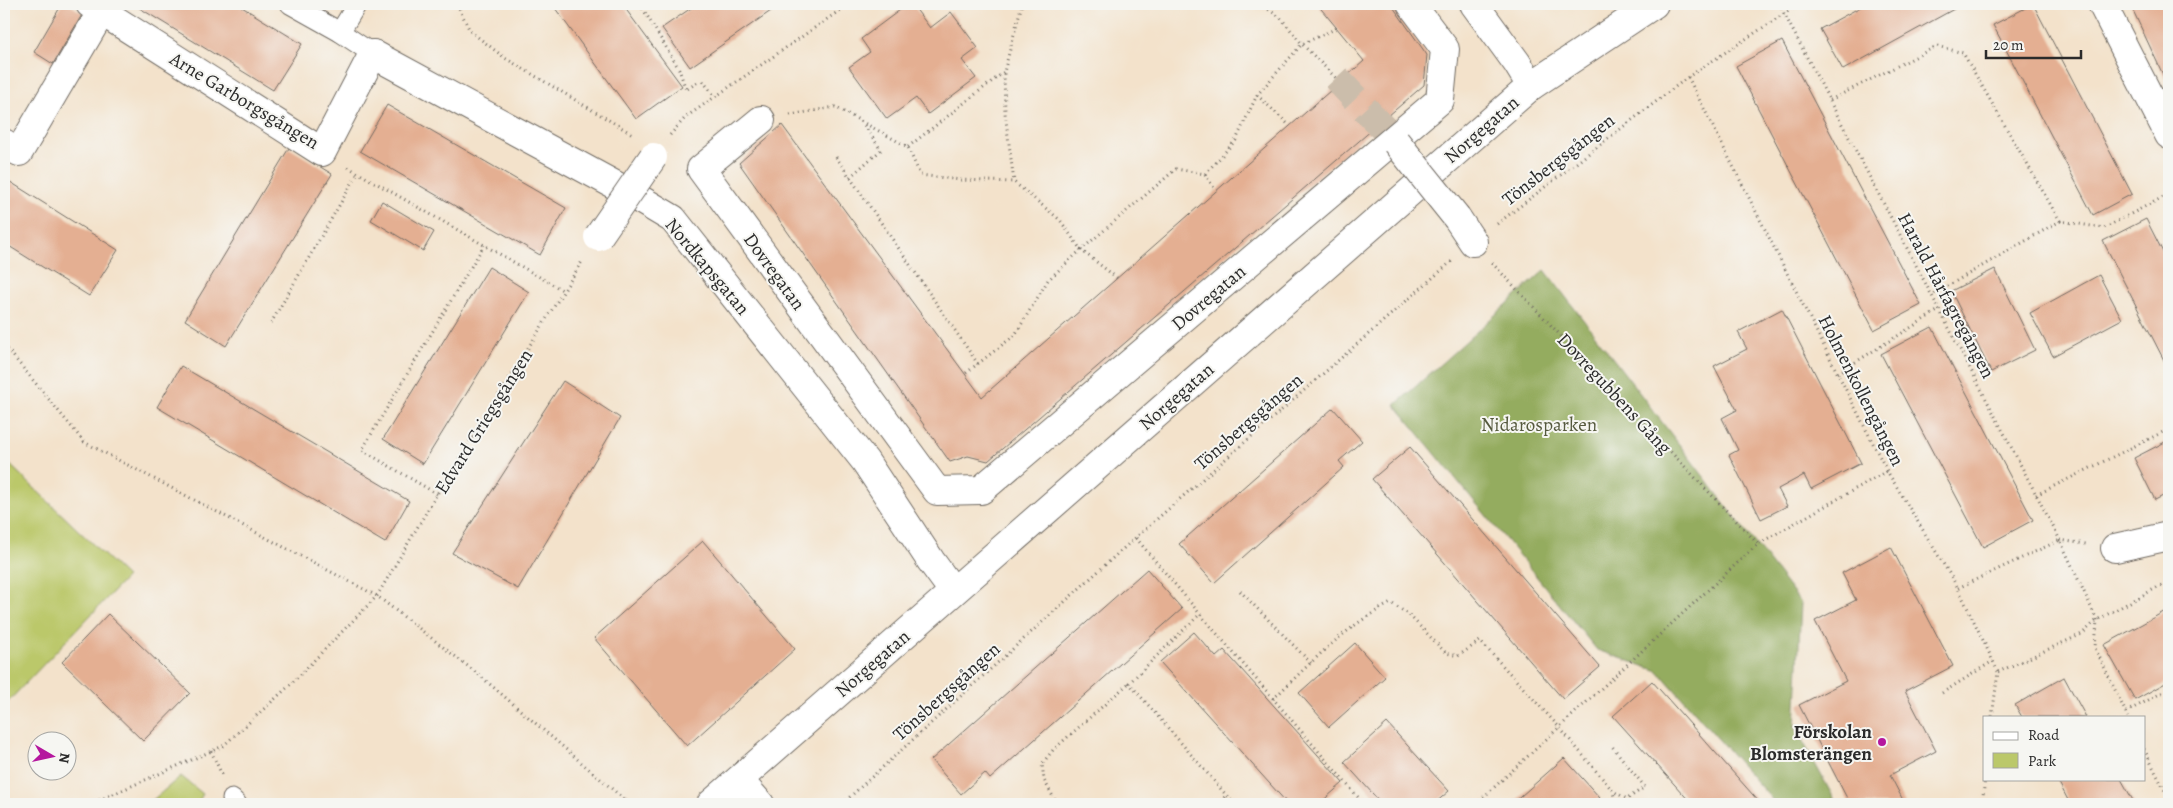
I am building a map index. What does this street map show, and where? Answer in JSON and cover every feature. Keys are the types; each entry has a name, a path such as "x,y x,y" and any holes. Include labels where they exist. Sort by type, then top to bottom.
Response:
{"street":[{"name":"Dovregatan","path":"761,120 701,169 894,435 937,491 981,490 1440,100 1445,49 1411,4"},
{"path":"1474,4 1518,63 1531,86"},
{"name":"Norgegatan","path":"711,804 1531,86 1654,4"},
{"path":"2102,4 2166,119"},
{"name":"Arne Garborgsgången","path":"4,143 19,152 96,7 322,152 372,54"},
{"name":"Nordkapsgatan","path":"372,54 626,191 673,219 865,461 930,561 954,591"},
{"path":"1396,142 1457,218 1473,242"},
{"path":"598,237 655,154"},
{"path":"865,461 894,435"},
{"path":"2115,548 2169,536"},
{"path":"739,780 760,804"}],"lane":[{"name":"Nordkapsgatan","path":"290,4 340,32 372,54"},
{"path":"340,32 357,4"}],"path":[{"path":"457,4 470,31 505,58 655,154 686,117 848,4"},
{"path":"640,4 678,69 686,90 698,82"},
{"path":"1014,182 1005,113 1004,72 1022,4"},
{"path":"1260,4 1280,17 1302,44 1336,78"},
{"name":"Harald Hårfagregången","path":"1779,4 2060,540 2097,620"},
{"name":"Tönsbergsgången","path":"842,804 1136,538 1473,242 1688,77 1784,12 1799,4"},
{"path":"1205,174 1236,140 1257,95 1302,44 1337,28"},
{"path":"1830,100 1938,46 1962,52 2060,221"},
{"path":"908,147 1004,72"},
{"name":"Holmenkollengången","path":"1688,77 1887,471 1958,588 1998,672"},
{"path":"703,81 715,97"},
{"path":"1257,95 1290,126"},
{"path":"761,120 835,107 908,147 920,175 961,180 1014,182 1060,220 1081,250 1117,278"},
{"path":"850,176 881,150 864,124"},
{"path":"322,152 564,291"},
{"path":"836,157 978,364"},
{"path":"966,374 1015,335 1048,280 1176,169 1205,174 1216,191"},
{"path":"271,323 358,173"},
{"path":"1932,295 2060,221 2104,228 2169,194"},
{"name":"Edvard Griegsgången","path":"90,804 224,746 288,687 377,596 437,494 598,237"},
{"name":"Dovregubbens Gång","path":"1473,242 1758,544"},
{"path":"437,494 362,450 484,245"},
{"path":"1838,373 1939,310"},
{"path":"4,345 84,442 377,596 478,674 630,804"},
{"path":"2036,495 2169,428"},
{"path":"1476,804 1758,544 1887,471"},
{"path":"1136,538 1364,804"},
{"path":"1958,588 2060,540 2115,548"},
{"path":"1992,716 1998,672 2082,634 2097,620 2169,582"},
{"path":"1240,590 1311,663"},
{"path":"1273,699 1311,663 1369,614 1391,603 1408,614 1446,653 1458,656 1480,641 1560,727 1613,791 1627,799 1645,787 1611,745"},
{"path":"1057,804 1044,780 1042,764 1053,750 1129,683 1200,614"},
{"path":"2097,620 2095,648 2128,716"},
{"path":"1942,694 1993,661"},
{"path":"1129,683 1234,804"},
{"path":"2126,712 2169,689"},
{"path":"2146,753 2169,799"},
{"path":"1982,804 1985,780"},
{"path":"1612,804 1615,801 1613,791"},
{"path":"1216,804 1226,796"}],"green space":[{"name":"Nidarosparken","path":"1545,270 1801,603 1795,727 1837,804 1776,804 1658,671 1597,650 1395,405"},
{"path":"4,459 127,577 4,706"},
{"path":"181,776 203,794 197,804 148,804"}],"building":[{"path":"62,4 68,4 83,13 53,64 34,52"},
{"path":"133,4 237,4 302,44 273,90"},
{"path":"552,4 622,4 682,86 636,119"},
{"path":"697,4 781,4 690,67 662,28"},
{"path":"908,4 912,4 930,28 951,12 978,48 962,60 976,78 928,114 916,98 887,119 849,67 870,52 861,39"},
{"path":"1317,4 1391,4 1427,55 1424,85 988,461 968,456 950,462 739,163 782,125 982,397 1364,61"},
{"path":"1866,4 1963,4 1843,70 1820,29"},
{"path":"2033,4 2132,194 2093,215 1993,25"},
{"path":"2130,4 2169,4 2169,76 2165,79"},
{"path":"1782,41 1921,305 1874,330 1736,66"},
{"path":"387,105 566,208 540,255 360,151"},
{"path":"289,148 332,174 226,346 185,320"},
{"path":"4,178 118,250 89,296 4,243"},
{"path":"382,201 434,232 423,251 371,220"},
{"path":"2146,219 2169,264 2169,370 2103,241"},
{"path":"489,267 529,292 423,464 383,439"},
{"path":"1995,269 2035,350 1991,372 1951,291"},
{"path":"2099,275 2122,319 2053,356 2030,313"},
{"path":"1782,309 1861,463 1811,489 1804,475 1778,489 1787,506 1761,519 1729,455 1738,450 1722,418 1737,410 1714,366 1747,349 1738,332"},
{"path":"1932,327 2033,520 1983,547 1881,354"},
{"path":"181,366 409,501 385,543 157,407"},
{"path":"563,381 620,418 518,589 452,553"},
{"path":"1333,408 1362,441 1339,461 1344,467 1214,583 1179,544"},
{"path":"2169,440 2169,493 2155,500 2134,458"},
{"path":"1410,447 1600,667 1563,699 1372,479"},
{"path":"703,541 795,649 687,746 594,638"},
{"path":"1891,547 1953,666 1905,691 1936,751 1890,775 1905,804 1850,804 1799,705 1846,681 1815,621 1856,600 1842,573"},
{"path":"1147,569 1182,609 990,779 985,773 961,794 931,760"},
{"path":"2169,609 2169,681 2135,700 2104,645"},
{"path":"108,614 190,693 143,741 62,662"},
{"path":"1194,632 1216,657 1224,650 1343,783 1319,804 1288,804 1160,662"},
{"path":"1355,643 1385,677 1329,727 1299,693"},
{"path":"2064,677 2085,716 2021,716 2015,705"},
{"path":"1652,681 1761,804 1692,804 1613,716"},
{"path":"1387,723 1449,791 1434,804 1382,804 1344,762"},
{"path":"1564,758 1600,798 1592,804 1512,804"},
{"path":"2058,780 2122,780 2135,804 2070,804"}],"tunnel":[{"path":"1336,78 1396,142"}],"place":[{"name":"Förskolan Blomsterängen","path":"1882,742"}]}
